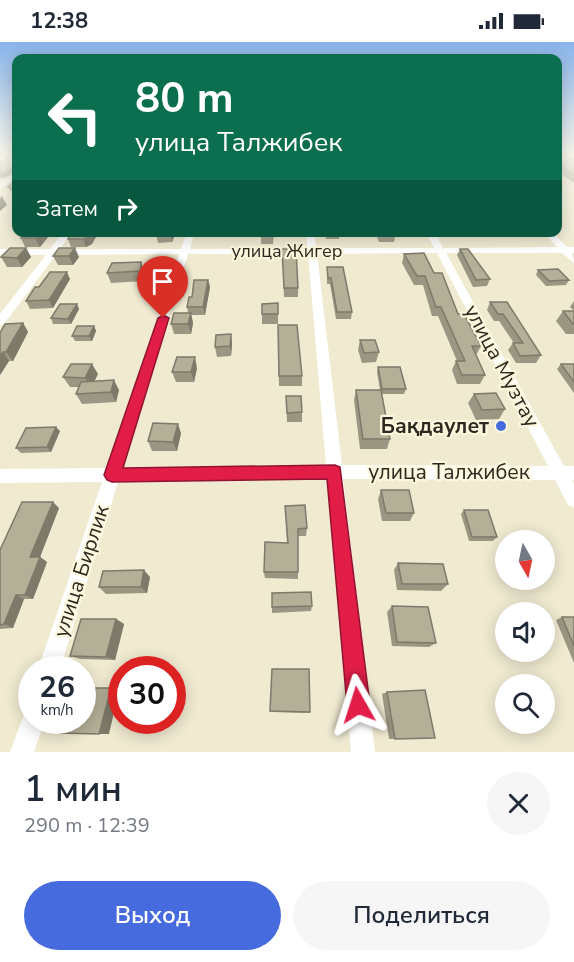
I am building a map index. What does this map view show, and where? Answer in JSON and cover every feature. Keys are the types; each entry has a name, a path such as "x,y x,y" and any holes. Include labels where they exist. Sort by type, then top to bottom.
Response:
{"street":[{"path":"0,322 64,237"},
{"name":"улица Бирлик","path":"53,656 189,237"},
{"path":"311,237 363,752"},
{"name":"улица Музтау","path":"433,237 567,473 574,500"},
{"path":"554,237 569,250 574,260"},
{"name":"улица Жигер","path":"0,252 569,250"},
{"name":"улица Талжибек","path":"0,476 335,472 567,473"},
{"path":"22,752 28,734"}],"building":[{"path":"69,237 89,237 83,239 68,239"},
{"path":"10,248 26,248 17,258 1,257"},
{"path":"59,248 75,248 69,256 53,256"},
{"path":"282,249 296,249 298,288 284,288"},
{"path":"460,249 468,249 490,279 476,280"},
{"path":"424,253 434,273 442,273 458,314 464,314 481,346 472,346 485,375 462,375 456,361 465,361 441,307 436,307 425,276 417,276 404,254"},
{"path":"141,262 141,271 107,273 112,263"},
{"path":"327,267 343,267 352,312 337,312"},
{"path":"558,269 569,280 549,281 538,270"},
{"path":"50,272 67,272 49,300 26,301 35,287 39,287"},
{"path":"194,280 208,280 203,307 187,307 189,297 192,297"},
{"path":"490,302 507,302 541,355 520,356 513,343 523,343 503,314 498,314"},
{"path":"278,303 278,314 262,314 262,304"},
{"path":"60,304 77,304 68,319 51,318"},
{"path":"563,311 574,311 574,324 573,324"},
{"path":"174,313 191,313 188,324 171,324"},
{"path":"23,323 6,352 0,356 0,333 5,324"},
{"path":"278,325 297,325 302,376 279,376"},
{"path":"77,326 94,326 89,336 72,336"},
{"path":"231,334 230,346 215,347 216,335"},
{"path":"360,340 375,340 379,352 364,353"},
{"path":"177,357 195,357 191,372 172,372"},
{"path":"71,364 92,364 85,378 63,377"},
{"path":"561,364 574,364 574,382"},
{"path":"378,367 400,367 406,389 382,389"},
{"path":"114,380 111,392 76,394 81,382"},
{"path":"356,390 381,390 390,439 363,439"},
{"path":"496,393 505,409 482,410 474,394"},
{"path":"286,396 301,396 302,412 287,413"},
{"path":"153,423 178,424 173,442 148,441"},
{"path":"56,427 47,447 16,448 26,428"},
{"path":"381,490 409,490 414,513 386,513"},
{"path":"22,502 53,502 30,557 40,557 25,595 16,595 4,624 0,625 0,550"},
{"path":"305,505 307,528 298,529 298,572 264,572 265,542 288,543 285,506"},
{"path":"464,510 488,510 495,537 472,537"},
{"path":"398,563 443,564 448,584 402,584"},
{"path":"144,570 141,587 99,587 103,571"},
{"path":"311,592 312,606 272,607 272,593"},
{"path":"392,606 428,607 436,643 397,642"},
{"path":"562,617 574,617 574,646"},
{"path":"81,619 116,619 106,657 70,656"},
{"path":"272,669 309,669 310,712 270,711"},
{"path":"96,688 108,688 108,700 99,734 96,734"},
{"path":"425,690 435,738 395,739 387,692"}],"place":[{"name":"Бақдаулет","path":"501,426"}],"route":[{"path":"163,318 112,475 335,472 358,705"}]}
